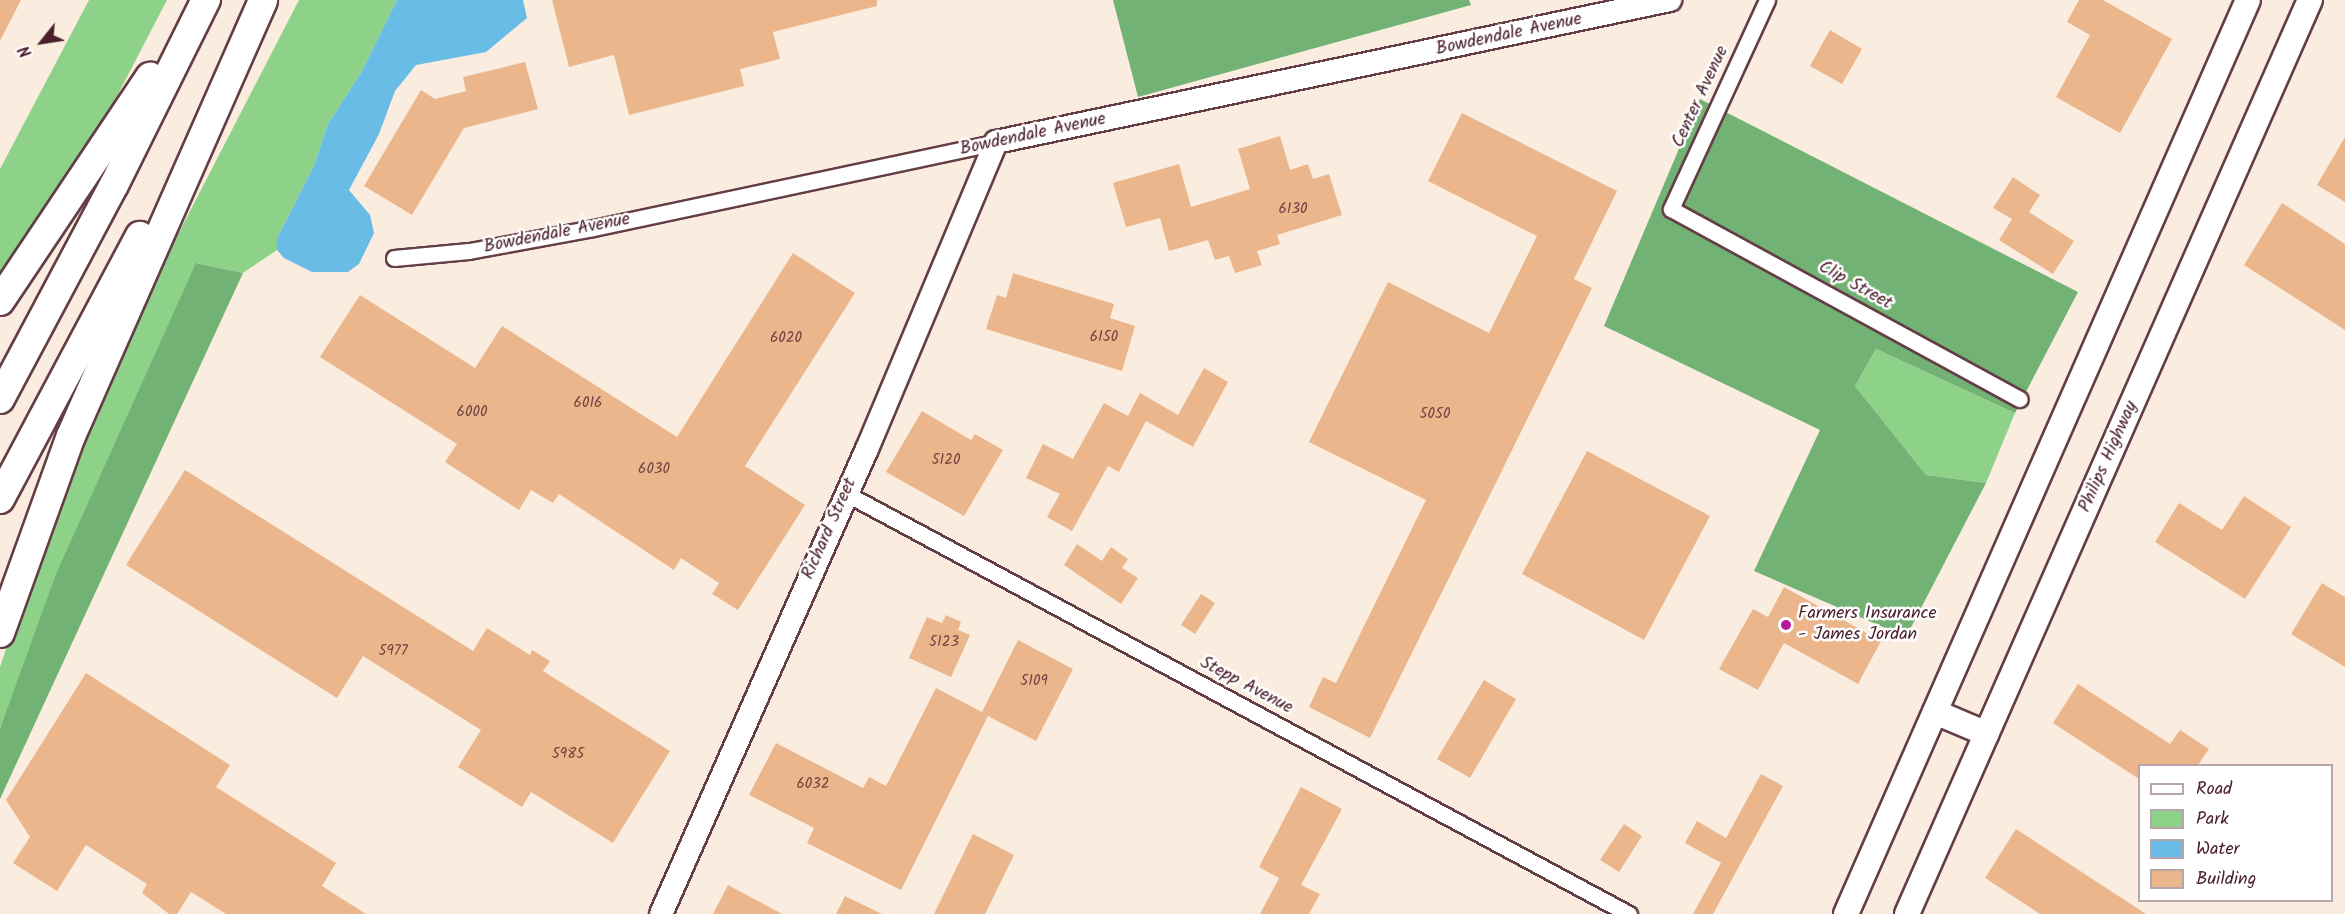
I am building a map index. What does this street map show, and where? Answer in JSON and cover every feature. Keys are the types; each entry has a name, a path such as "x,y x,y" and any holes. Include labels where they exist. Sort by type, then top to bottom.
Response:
{"highway":[{"path":"0,301 200,0"},
{"path":"0,399 114,185 206,0"},
{"path":"0,499 263,0"},
{"path":"0,633 70,436 263,0"}],"main road":[{"path":"1846,914 2248,0"},
{"name":"Philips Highway","path":"1907,914 2310,0"},
{"path":"1935,712 1987,734"}],"street":[{"name":"Bowdendale Avenue","path":"394,258 469,251 593,228 1670,0"},
{"name":"Center Avenue","path":"1671,209 1767,0"},
{"name":"Richard Street","path":"661,914 846,493 996,142"},
{"name":"Clip Street","path":"1671,209 2020,399"},
{"name":"Stepp Avenue","path":"846,493 1629,914"}],"green space":[{"path":"89,0 167,0 91,146 0,283 0,169"},
{"path":"299,0 397,0 361,73 328,124 314,166 277,238 277,250 243,273 197,263 0,729 0,667 70,461 155,279"},
{"path":"1113,0 1469,0 1471,5 1138,97"},
{"path":"1700,99 2078,292 2015,413 1876,349 1855,386 1926,475 1986,483 1906,637 1754,571 1820,430 1604,326"},
{"path":"196,263 243,273 0,799 0,729 56,574"},
{"path":"1876,349 2015,413 1986,483 1926,475 1855,386"}],"water":[{"path":"397,0 523,0 527,18 486,52 416,65 395,91 379,134 349,190 370,215 374,233 359,264 348,272 312,272 284,258 277,250 277,238 314,166 328,124 361,73"}],"building":[{"path":"0,0 21,0 0,41"},
{"path":"552,0 877,0 877,6 773,32 780,59 740,69 744,86 629,115 614,55 569,67"},
{"path":"2079,0 2103,0 2172,39 2120,133 2056,97 2090,35 2067,22"},
{"path":"1830,30 1862,49 1842,84 1810,66"},
{"path":"525,62 538,109 464,128 412,215 364,186 421,90 435,99 466,91 463,77"},
{"path":"1462,113 1617,191 1574,279 1592,288 1370,738 1309,707 1323,677 1336,683 1426,500 1309,442 1388,282 1489,333 1537,236 1428,181"},
{"path":"1280,136 1290,170 1308,164 1313,179 1329,174 1342,215 1277,235 1280,244 1257,251 1262,265 1235,273 1229,256 1215,260 1208,240 1169,251 1160,218 1126,227 1113,183 1179,164 1191,207 1250,189 1238,149"},
{"path":"2345,137 2345,202 2317,185"},
{"path":"2013,177 2040,195 2029,212 2074,241 2053,274 1999,240 2012,219 1993,208"},
{"path":"2282,203 2345,244 2345,330 2244,265"},
{"path":"793,253 855,293 745,466 805,505 738,610 712,594 719,583 681,558 674,570 559,494 553,503 531,490 519,510 445,462 457,444 320,357 360,295 475,368 502,326 677,437"},
{"path":"1013,273 1114,304 1110,318 1135,326 1122,371 986,329 997,295 1006,298"},
{"path":"1204,368 1228,382 1193,447 1146,421 1119,472 1108,466 1072,531 1047,517 1060,494 1026,478 1043,444 1073,459 1104,403 1128,416 1140,393 1178,415"},
{"path":"922,411 971,440 975,434 1003,450 964,516 886,472"},
{"path":"1587,451 1710,516 1644,640 1522,574"},
{"path":"185,470 473,651 487,628 530,655 532,650 550,661 543,671 670,751 613,843 531,792 522,807 458,767 481,730 363,656 337,698 126,565"},
{"path":"2244,496 2291,527 2245,599 2155,542 2179,503 2222,530"},
{"path":"1077,544 1102,561 1111,547 1128,559 1122,568 1138,578 1121,604 1064,565"},
{"path":"2322,583 2345,597 2345,667 2291,634"},
{"path":"1784,587 1881,641 1858,684 1784,643 1758,690 1719,669 1753,609 1768,617"},
{"path":"1201,594 1215,603 1195,634 1181,625"},
{"path":"946,615 961,622 958,630 970,635 951,677 909,658 927,617 942,623"},
{"path":"1018,640 1073,669 1036,741 988,716 901,890 807,843 814,828 749,795 776,743 863,788 869,777 886,786 936,688 982,712"},
{"path":"86,673 230,765 216,787 336,863 322,886 366,914 226,914 191,892 177,914 169,914 142,893 147,884 86,845 57,891 13,863 30,837 6,800"},
{"path":"1484,680 1516,699 1470,778 1437,759"},
{"path":"2078,684 2170,744 2180,730 2209,749 2199,764 2138,764 2138,778 2053,723"},
{"path":"1761,774 1783,786 1713,914 1693,914 1721,863 1685,843 1697,821 1726,838"},
{"path":"1301,787 1342,809 1301,885 1320,894 1309,914 1260,914 1279,878 1259,867"},
{"path":"1624,824 1642,836 1619,872 1600,860"},
{"path":"2016,829 2146,914 2040,914 1985,878"},
{"path":"973,834 1014,855 985,914 934,914"},
{"path":"728,885 782,914 713,914"},
{"path":"845,896 882,914 836,914"}],"place":[{"name":"Farmers Insurance - James Jordan","path":"1786,625"}]}
